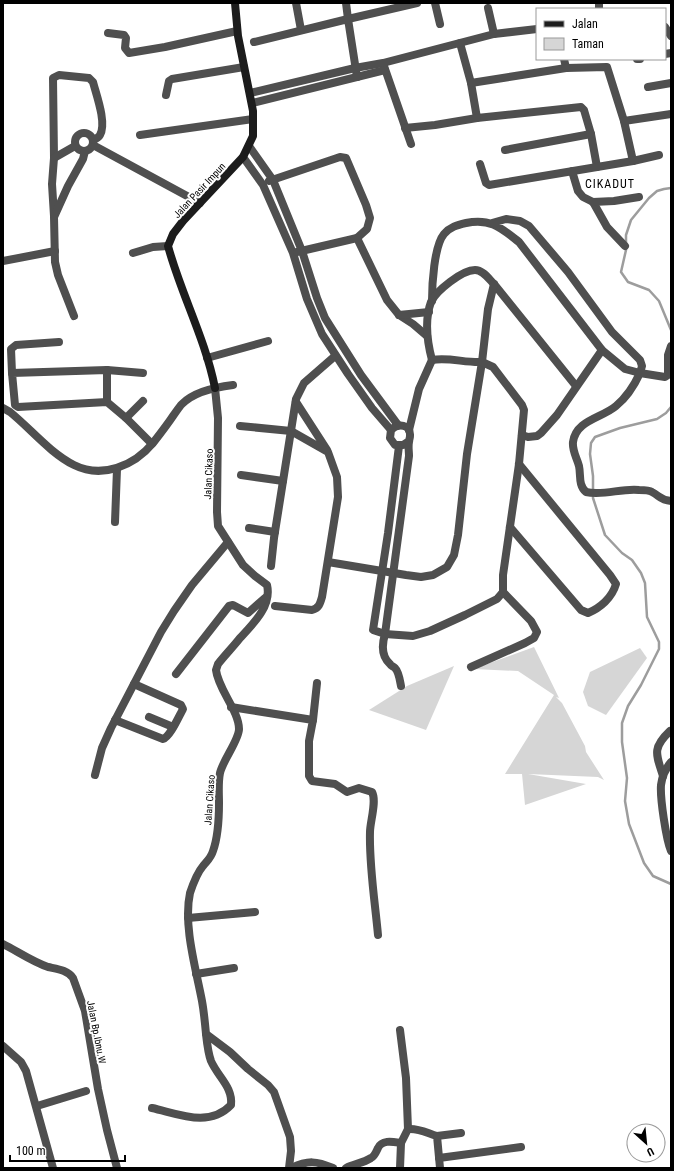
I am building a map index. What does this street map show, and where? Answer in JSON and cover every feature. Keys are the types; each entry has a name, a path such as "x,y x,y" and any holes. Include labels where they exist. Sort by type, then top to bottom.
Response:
{"street":[{"name":"Jalan Pasir Impun","path":"168,246 173,234 183,221 243,157 253,136 252,103 244,67 235,3"},
{"path":"296,3 301,30"},
{"path":"346,3 357,77"},
{"path":"254,42 348,19 397,5 417,3"},
{"path":"435,3 440,24"},
{"path":"488,8 494,34"},
{"path":"252,103 357,77 460,43 494,34 536,28"},
{"path":"108,33 124,35 126,38 125,48 129,53 165,47 238,31"},
{"path":"460,43 471,82 477,118"},
{"path":"564,60 566,68"},
{"path":"471,82 606,63 624,121 633,161"},
{"path":"166,96 169,81 172,79 244,67"},
{"path":"250,93 355,68 384,67"},
{"path":"384,67 411,144"},
{"path":"74,316 58,275 55,262 52,184 54,158 53,78 55,76 59,75 90,78 93,82 102,117 102,129 99,137 93,143 90,149 85,151 78,149 76,146 76,138 81,133 89,134 93,143 200,203"},
{"path":"648,87 671,83"},
{"path":"278,86 280,96"},
{"path":"405,128 477,118 581,107 584,110 591,134 598,167"},
{"path":"624,121 671,114"},
{"path":"140,135 253,119"},
{"path":"505,150 591,134"},
{"path":"54,158 76,146"},
{"path":"249,146 273,180 302,251 317,298 328,323 395,427"},
{"path":"54,217 68,186 83,159 85,151"},
{"path":"480,164 486,182 489,185 633,161 659,155"},
{"path":"243,157 263,184 293,253 307,299 322,334 335,356 372,408 395,427"},
{"path":"263,184 340,157 346,158 370,218 367,229 357,238 293,253"},
{"path":"572,171 578,191 583,197 593,202 614,201 639,197"},
{"path":"593,202 607,227 625,246"},
{"path":"492,224 506,219 520,221 529,226 568,272 612,332 640,360 642,366 634,386 615,407 585,422 578,430 574,439 573,448 579,467 581,484 586,492 591,493 628,489 639,490 652,492 659,498 671,501"},
{"path":"401,686 397,671 395,667 387,661 382,644 385,634 392,573 409,456 409,430 419,389 432,360 427,336 429,312 432,301 434,271 439,247 444,234 454,226 480,221 501,228 519,242 602,350 625,369 640,374 665,377 668,375 668,355 671,346"},
{"path":"357,238 387,300 399,315 427,336"},
{"path":"133,253 153,247 168,246 173,265 198,329 215,388"},
{"path":"3,261 55,251"},
{"path":"432,301 438,292 447,284 468,272 476,270 485,274 576,386"},
{"path":"328,562 421,577 433,575 447,567 454,555 458,535 467,454 482,362 488,309 494,284"},
{"path":"399,315 429,312"},
{"path":"207,358 268,341"},
{"path":"59,342 13,346 11,349 15,405 18,407 107,402 126,418 152,444"},
{"path":"522,435 528,437 537,436 541,433 557,415 602,350"},
{"path":"271,566 296,402 304,384 335,356"},
{"path":"399,446 388,534 373,630 385,634 413,636 430,631 465,615 497,599 503,592 503,575 519,464 524,415 522,405 493,366 482,362 472,363 455,360 432,360"},
{"path":"12,374 107,370 143,373"},
{"path":"107,370 107,402"},
{"path":"3,408 16,417 59,455 75,466 103,471 117,469 141,456 152,444 182,404 195,396 215,388 233,385"},
{"name":"Jalan Cikaso","path":"152,1108 197,1119 220,1114 227,1110 231,1105 232,1098 227,1085 210,1060 188,918 190,893 202,866 210,859 215,844 218,819 218,786 220,772 238,735 239,729 237,720 216,673 216,668 263,610 267,596 267,585 248,570 218,526 218,418 215,388"},
{"path":"126,418 143,401"},
{"path":"275,606 312,610 317,608 322,597 338,497 337,477 328,452 296,402"},
{"path":"409,430 402,425 395,427 390,438 392,442 399,446 406,444 409,441"},
{"path":"240,426 291,431 328,452"},
{"path":"510,527 581,610 588,613 597,609 607,600 614,590 616,584 610,575 519,464"},
{"path":"115,522 117,469"},
{"path":"241,475 283,481"},
{"path":"249,528 275,532"},
{"path":"95,775 102,748 115,720 174,611 192,585 228,542"},
{"path":"471,667 525,643 534,638 537,632 531,621 503,592"},
{"path":"176,674 229,606 233,605 248,614 267,596"},
{"path":"317,682 309,741 309,776 312,781 335,784 347,792 359,788 372,792 374,795 370,843 378,935"},
{"path":"115,720 163,739 168,736 173,727 182,709 181,705 134,684"},
{"path":"231,707 313,720"},
{"path":"149,717 173,727"},
{"path":"670,731 660,740 656,751 662,776 662,805 671,850"},
{"path":"658,758 670,762 662,776"},
{"path":"188,918 255,912"},
{"name":"Jalan Bp.Ibnu.W","path":"3,944 46,966 70,974 85,1011 98,1089 107,1130 118,1168"},
{"path":"196,974 234,968"},
{"path":"400,1030 406,1078 408,1129 401,1143 400,1168"},
{"path":"206,1034 230,1052 274,1092 290,1137 290,1168 313,1162 322,1163 331,1167"},
{"path":"3,1046 21,1062 26,1071 37,1106 53,1168"},
{"path":"37,1106 86,1091"},
{"path":"408,1129 414,1128 437,1136 460,1133"},
{"path":"437,1136 440,1168"},
{"path":"346,1168 372,1157 377,1153 379,1146 383,1143 390,1141 401,1143"},
{"path":"439,1158 521,1147"}],"green space":[{"path":"534,647 559,698 556,697 562,703 585,746 586,752 604,780 598,777 528,774 586,784 525,805 522,774 505,774 554,695 518,671 473,669"},
{"path":"640,648 647,658 606,715 588,706 583,692 590,672"},
{"path":"454,666 426,730 369,710 407,686"}],"waterway":[{"path":"671,188 657,191 649,198 631,220 626,235 626,250 621,272 628,282 649,290 659,301 671,330"},
{"path":"671,407 666,413 657,419 620,428 595,437 591,443 590,454 593,476 593,498 605,535 622,553 632,560 641,573 645,583 647,617 659,642 659,649 641,685 628,706 622,723 622,742 627,778 625,801 629,824 644,863 653,876 671,884"}],"district":[{"name":"CIKADUT","path":"610,184"}]}
